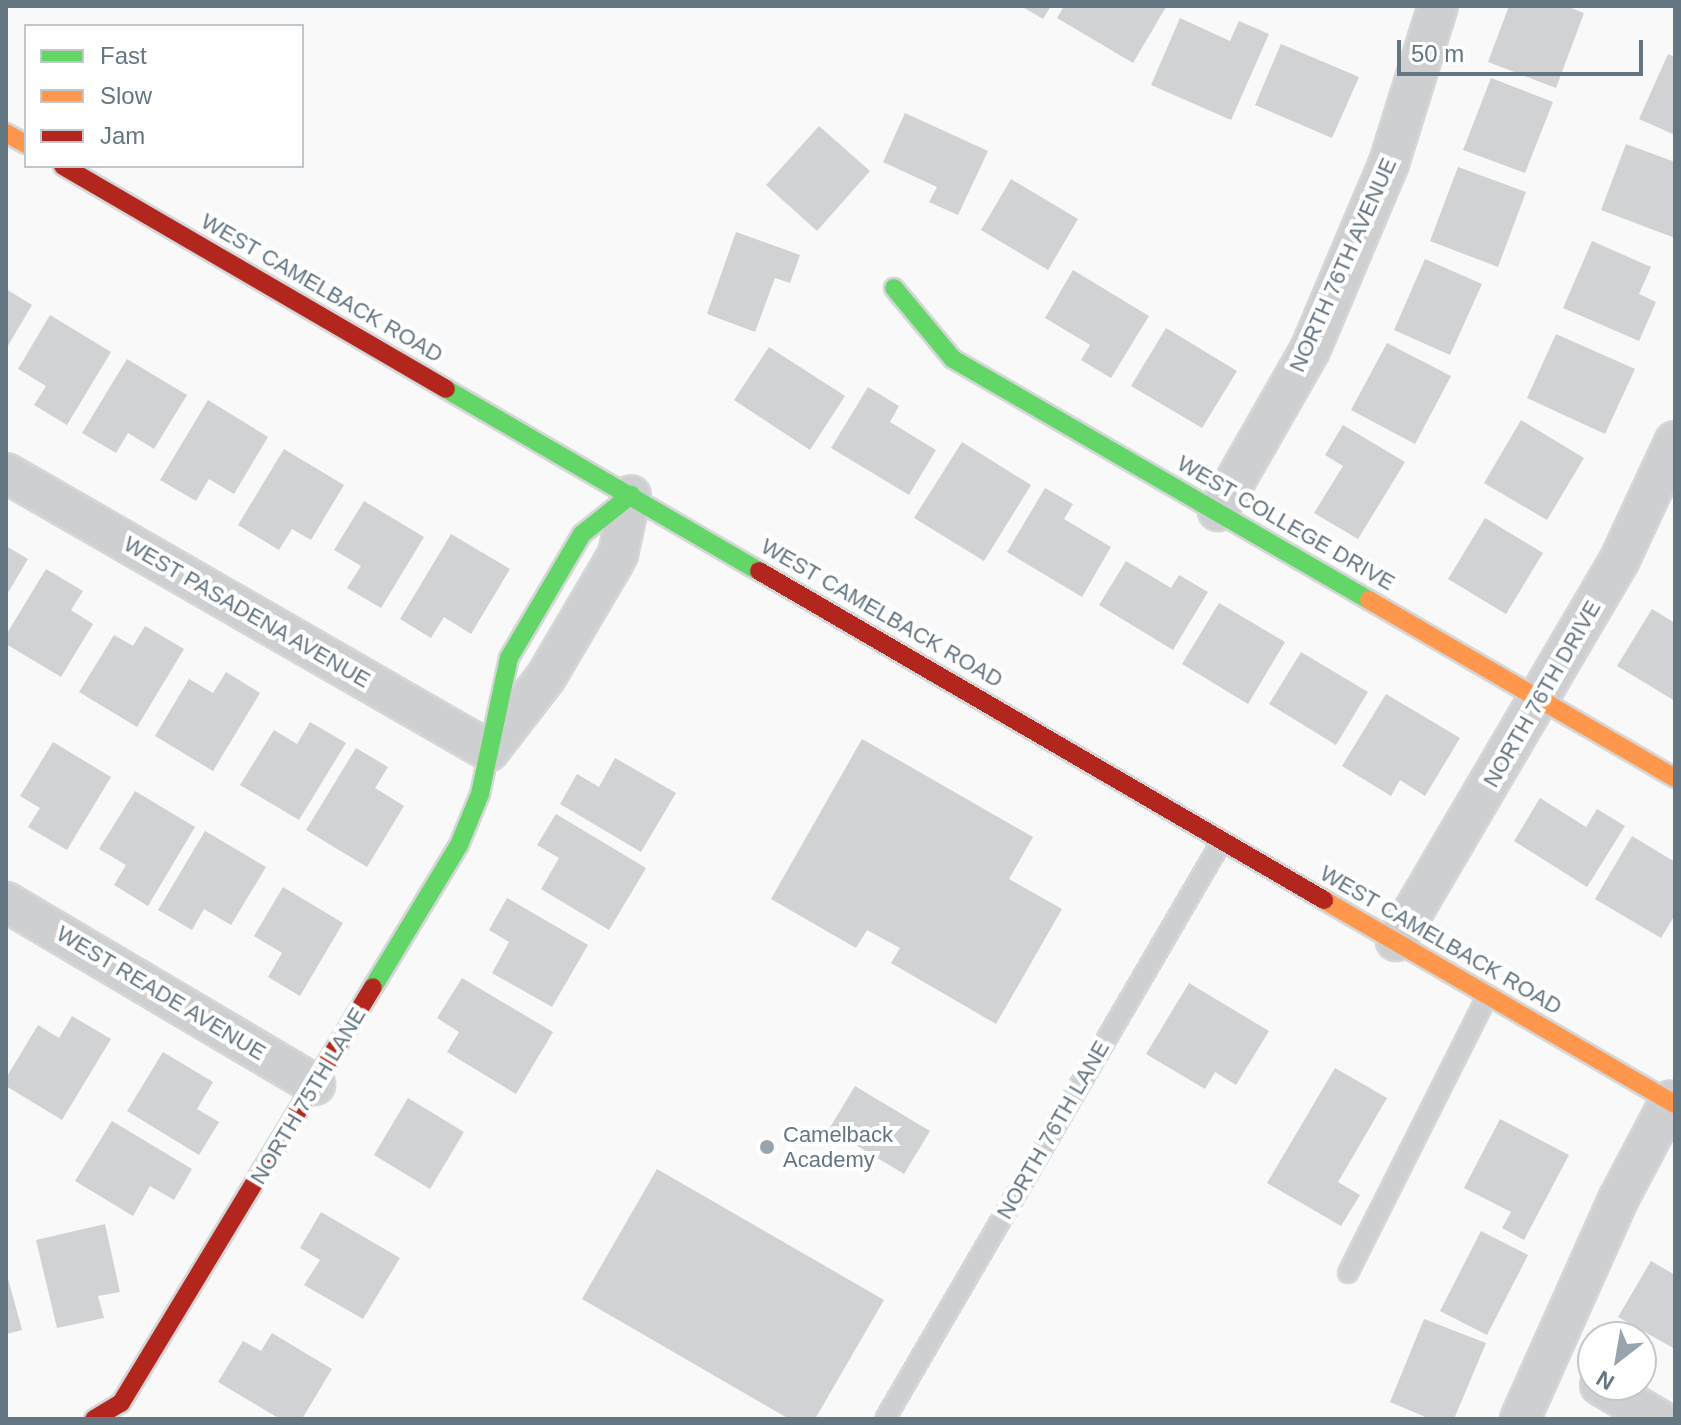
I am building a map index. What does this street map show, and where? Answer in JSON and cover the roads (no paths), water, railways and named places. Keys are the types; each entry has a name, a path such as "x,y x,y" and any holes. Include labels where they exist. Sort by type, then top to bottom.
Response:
{"main road":[{"path":"6,133 24,143"},
{"name":"WEST CAMELBACK ROAD","path":"66,168 1673,1103"},
{"name":"WEST COLLEGE DRIVE","path":"894,288 953,359 1675,778"},
{"name":"NORTH 75TH LANE","path":"94,1419 121,1403 459,845 480,794 489,751"}],"street":[{"name":"NORTH 76TH AVENUE","path":"1218,511 1310,350 1389,163 1432,7"},
{"name":"NORTH 76TH DRIVE","path":"1396,941 1619,561 1675,441"},
{"name":"WEST PASADENA AVENUE","path":"6,473 489,751"},
{"name":"NORTH 75TH LANE","path":"489,751 546,677 612,565 618,554 631,495"},
{"name":"WEST READE AVENUE","path":"6,902 315,1085"},
{"path":"1520,1419 1619,1198 1673,1103"},
{"path":"1548,1354 1577,1371"},
{"path":"1627,1401 1658,1419"}],"lane":[{"name":"NORTH 76TH LANE","path":"885,1419 1222,840"},
{"path":"1348,1273 1488,995"}],"place":[{"name":"Camelback Academy","path":"767,1147"}]}
